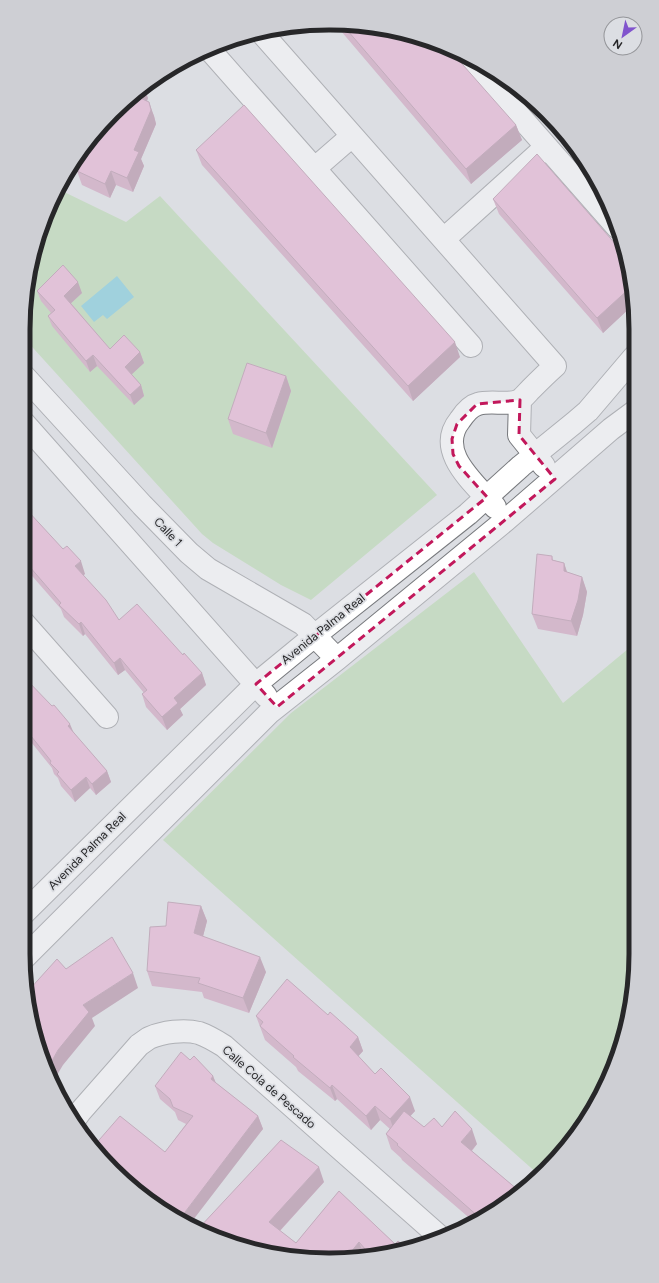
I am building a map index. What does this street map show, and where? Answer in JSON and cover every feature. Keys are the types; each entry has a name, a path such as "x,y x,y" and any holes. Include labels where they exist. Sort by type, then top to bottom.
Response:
{"street":[{"path":"266,37 555,366 520,400 511,402 494,401 477,404 466,412 457,424 452,439 454,454 460,466 506,520"},
{"path":"213,54 471,346"},
{"path":"479,70 606,214"},
{"path":"314,169 352,136"},
{"path":"444,239 546,147"},
{"name":"Avenida Palma Real","path":"30,907 256,684 468,514 588,411 629,363"},
{"name":"Calle 1","path":"30,383 147,510 189,553 208,569 303,624 337,659"},
{"path":"520,400 519,435 555,479"},
{"path":"30,952 276,707 337,659 506,520 555,479 611,428 629,415"},
{"path":"30,430 276,707"},
{"path":"30,630 107,717"},
{"name":"Calle Cola de Pescado","path":"77,1116 139,1045 149,1038 174,1032 187,1031 199,1034 224,1046 436,1233"}],"highlighted area":[{"path":"520,400 519,435 555,479 277,707 256,684 487,497 459,466 453,454 452,439 457,424 477,404"}],"green space":[{"path":"64,192 126,222 160,196 437,495 311,600 281,585 213,543 202,534 30,345 33,290 40,252 53,215"},
{"path":"474,572 563,703 629,648 629,954 623,1012 613,1050 589,1103 567,1136 555,1151 535,1171 163,840 291,713"}],"water":[{"path":"117,276 134,297 107,319 103,315 94,322 81,306"}],"building":[{"path":"348,31 407,40 458,59 516,125 466,169"},
{"path":"140,98 149,102 151,110 134,150 139,152 127,178 111,171 105,184 77,171 83,159 104,132 132,104"},
{"path":"244,105 455,342 408,386 196,150"},
{"path":"537,154 617,246 626,291 597,318 493,199"},
{"path":"63,265 78,282 64,296 110,349 124,335 140,352 125,367 141,385 130,395 93,355 86,361 48,316 55,310 37,291"},
{"path":"247,363 286,376 266,433 228,419"},
{"path":"30,513 63,549 67,546 81,561 75,566 106,600 119,620 137,604 183,655 184,653 202,673 174,698 178,703 162,717 142,694 147,690 120,658 114,663 81,622 79,624 59,605 61,603 30,567"},
{"path":"537,554 552,556 552,560 564,563 564,571 582,577 578,600 571,621 532,614"},
{"path":"30,683 52,706 54,705 70,724 68,726 107,771 92,784 86,777 71,790 57,774 59,772 50,763 51,761 30,735"},
{"path":"168,902 201,906 194,933 260,957 243,998 198,983 200,978 147,971 150,927 166,926"},
{"path":"112,937 133,973 83,1005 89,1012 58,1050 51,1063 40,1031 32,986 57,959 66,969"},
{"path":"287,979 328,1015 330,1012 358,1037 350,1047 375,1074 381,1068 410,1097 390,1119 375,1106 366,1116 332,1085 330,1088 293,1057 294,1056 260,1026 263,1022 256,1016"},
{"path":"181,1052 190,1060 194,1056 213,1076 211,1079 258,1116 183,1215 163,1203 144,1188 131,1176 130,1177 97,1142 120,1116 165,1152 193,1116 173,1107 170,1099 155,1086"},
{"path":"404,1111 424,1127 434,1118 442,1127 455,1111 472,1129 461,1142 516,1188 496,1203 476,1215 386,1134"},
{"path":"281,1140 319,1167 269,1222 296,1243 339,1191 395,1244 398,1241 402,1244 366,1250 359,1242 351,1252 310,1252 252,1243 202,1224"}]}
